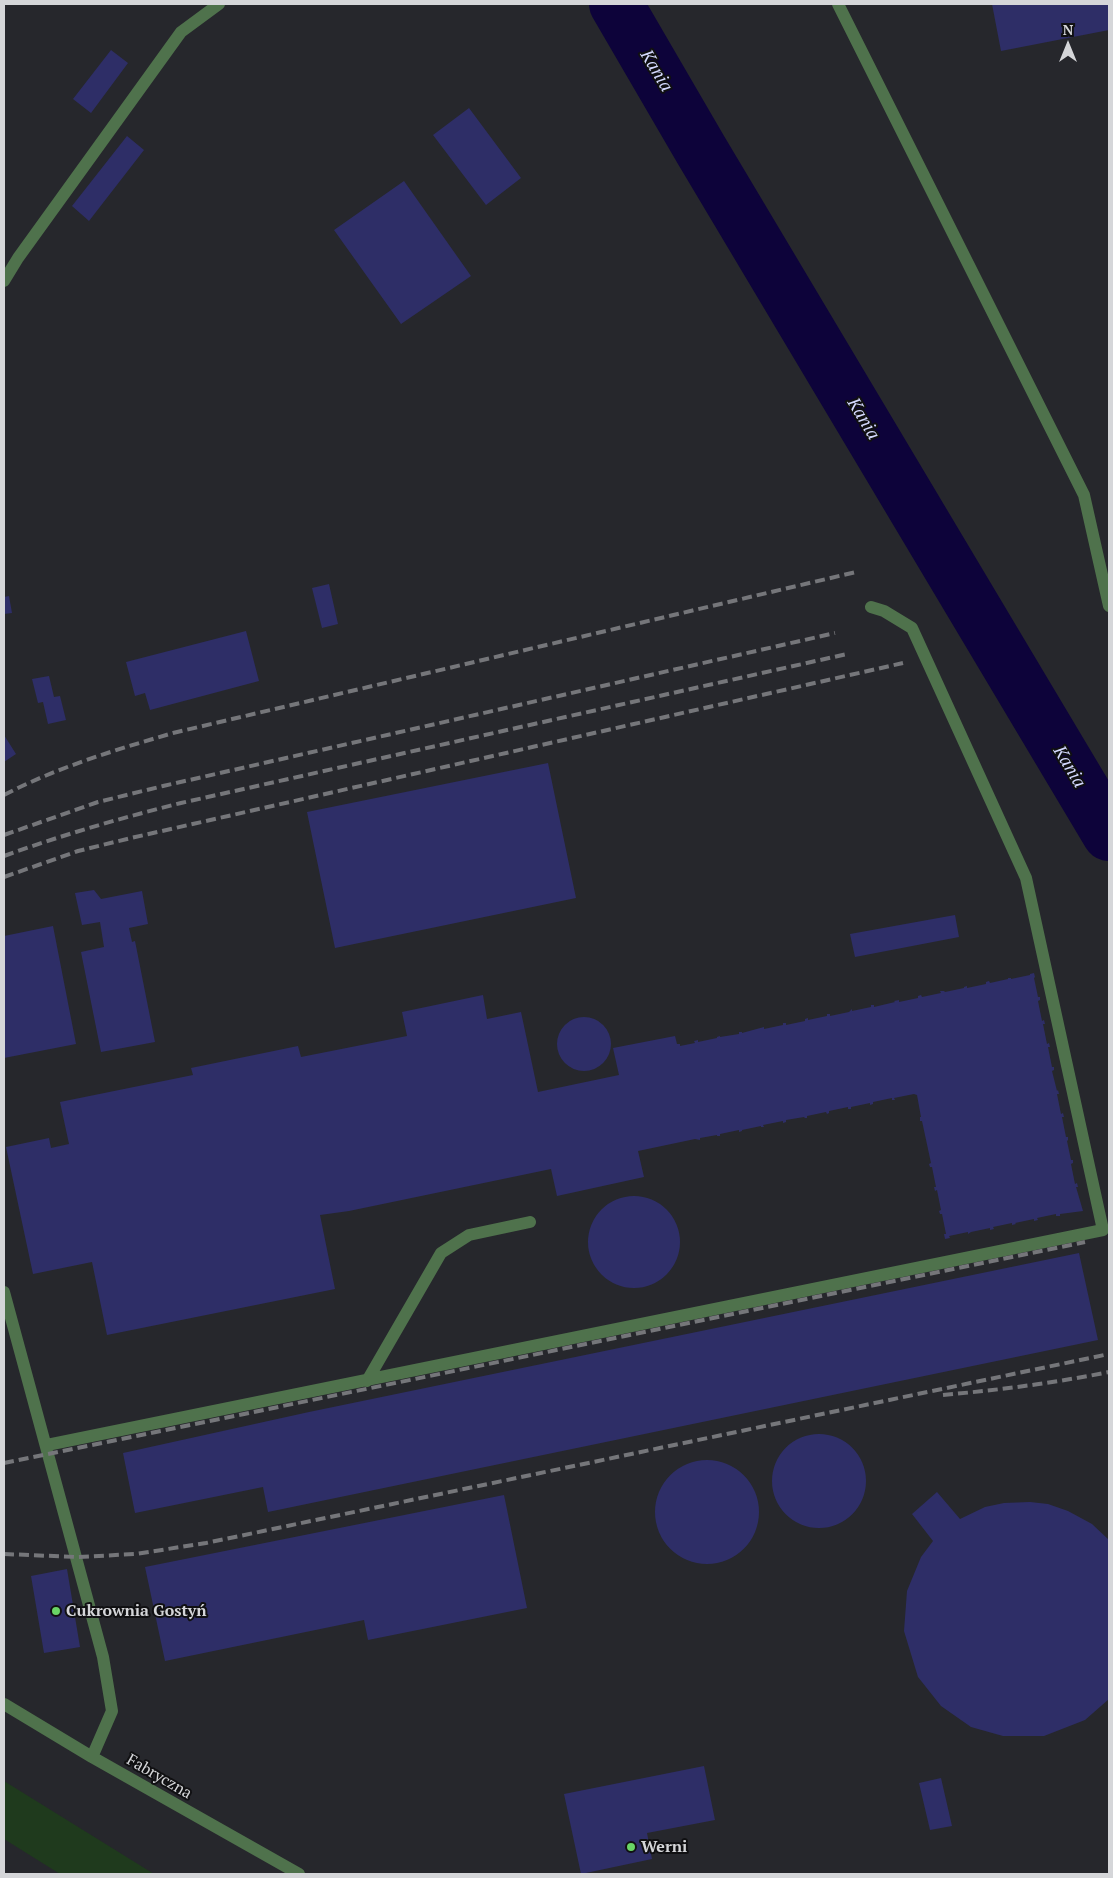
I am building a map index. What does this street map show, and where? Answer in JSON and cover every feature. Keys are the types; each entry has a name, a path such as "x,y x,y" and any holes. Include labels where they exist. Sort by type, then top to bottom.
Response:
{"street":[{"path":"4,280 181,32 219,4"},
{"path":"838,4 1084,495 1109,606"},
{"path":"47,1446 1103,1230 1026,878 912,628 884,611 871,607"},
{"path":"368,1380 441,1253 469,1235 530,1222"},
{"path":"4,1292 103,1657 112,1711 92,1757"},
{"name":"Fabryczna","path":"4,1704 92,1757 299,1874"}],"green space":[{"path":"4,1781 154,1874 60,1874 4,1839"}],"building":[{"path":"992,4 1109,4 1109,30 1001,51"},
{"path":"111,50 128,63 91,113 73,99"},
{"path":"469,108 521,178 486,205 433,135"},
{"path":"127,136 144,150 89,221 72,206"},
{"path":"404,181 471,276 401,324 334,230"},
{"path":"329,584 338,624 322,628 312,588"},
{"path":"9,596 12,613 4,614 4,597"},
{"path":"246,631 259,681 150,710 145,693 135,696 126,662"},
{"path":"49,676 54,697 60,696 66,720 48,724 43,702 38,703 32,679"},
{"path":"4,735 16,754 4,762"},
{"path":"548,763 576,898 335,948 307,812"},
{"path":"94,890 101,899 142,891 148,924 129,928 132,942 135,941 155,1042 101,1052 81,952 104,947 100,922 82,925 75,893"},
{"path":"955,915 959,937 855,957 850,934"},
{"path":"53,926 76,1044 4,1058 4,936"},
{"path":"1034,973 1038,997 1040,997 1038,1001 1042,1021 1044,1020 1047,1044 1049,1043 1052,1067 1054,1067 1052,1071 1059,1094 1057,1094 1061,1114 1063,1113 1064,1117 1062,1117 1066,1137 1068,1137 1067,1141 1071,1160 1073,1160 1071,1164 1075,1184 1077,1183 1078,1187 1076,1187 1083,1211 1060,1214 1060,1216 1056,1216 1056,1214 1037,1218 1038,1220 1034,1221 1034,1219 1012,1225 1012,1223 993,1227 994,1229 990,1230 990,1228 968,1234 968,1232 949,1236 950,1238 945,1239 944,1234 946,1234 942,1214 939,1211 941,1210 937,1190 935,1191 932,1167 929,1164 931,1163 922,1121 920,1121 917,1095 914,1094 894,1098 895,1100 892,1100 892,1098 873,1102 870,1105 870,1103 851,1107 851,1109 848,1109 848,1107 829,1111 827,1114 826,1112 807,1116 807,1118 786,1120 783,1123 783,1121 763,1125 764,1127 761,1126 739,1132 739,1130 720,1134 720,1136 700,1138 700,1140 695,1139 638,1151 644,1177 557,1196 551,1169 349,1211 320,1215 335,1289 107,1335 92,1262 33,1274 6,1147 49,1138 51,1148 69,1144 60,1102 193,1075 191,1068 298,1046 301,1057 407,1036 402,1012 483,995 487,1019 521,1012 538,1092 619,1075 613,1048 675,1036 677,1044 680,1044 680,1046 695,1043 694,1041 698,1040 698,1042 720,1036 739,1034 739,1032 742,1033 764,1027 764,1029 783,1025 783,1023 786,1023 786,1025 805,1021 808,1018 808,1020 827,1016 827,1014 830,1014 830,1016 849,1012 852,1009 852,1011 871,1007 871,1005 874,1005 874,1007 894,1001 899,1000 899,1002 918,998 921,995 922,997 941,993 940,991 945,992 967,986 967,988 986,984 989,981 990,983"},
{"path":"579,1017 589,1017 599,1021 607,1029 611,1044 607,1059 599,1067 589,1071 579,1071 569,1067 561,1059 557,1049 557,1039 561,1029 569,1021"},
{"path":"625,1196 643,1196 660,1203 673,1216 680,1233 680,1251 673,1268 660,1281 643,1288 625,1288 608,1281 595,1268 588,1251 588,1233 595,1216 608,1203"},
{"path":"1079,1253 1098,1340 268,1512 263,1487 135,1513 123,1453 309,1412"},
{"path":"810,1434 828,1434 853,1447 863,1463 866,1481 863,1499 853,1515 828,1528 810,1528 785,1515 772,1490 772,1472 785,1447"},
{"path":"707,1460 727,1464 744,1475 755,1492 759,1512 755,1532 744,1549 727,1560 707,1564 687,1560 670,1549 659,1532 655,1512 659,1492 670,1475 687,1464"},
{"path":"937,1492 960,1519 985,1507 1004,1503 1030,1502 1048,1504 1068,1511 1092,1524 1109,1540 1109,1699 1085,1720 1044,1736 1003,1736 971,1727 941,1706 918,1677 904,1631 907,1591 921,1557 933,1541 912,1514"},
{"path":"504,1495 527,1608 368,1640 364,1620 165,1661 145,1567"},
{"name":"Cukrownia Gostyń","path":"67,1569 80,1647 44,1653 31,1576"},
{"path":"704,1766 715,1820 647,1833 652,1859 581,1874 564,1794"},
{"path":"941,1778 952,1826 930,1830 919,1783"}],"waterway":[{"name":"Kania","path":"616,4 1109,834"}],"railway":[{"path":"4,795 66,768 173,733 856,572"},
{"path":"4,835 98,802 163,786 835,633"},
{"path":"4,856 92,827 181,803 847,654"},
{"path":"4,877 78,851 131,838 903,663"},
{"path":"4,1463 1085,1242"},
{"path":"4,1554 77,1557 136,1554 206,1543 1109,1354"},
{"path":"943,1395 1026,1386 1109,1372"}],"place":[{"name":"Cukrownia Gostyń","path":"56,1611"},
{"name":"Werni","path":"631,1847"}]}
